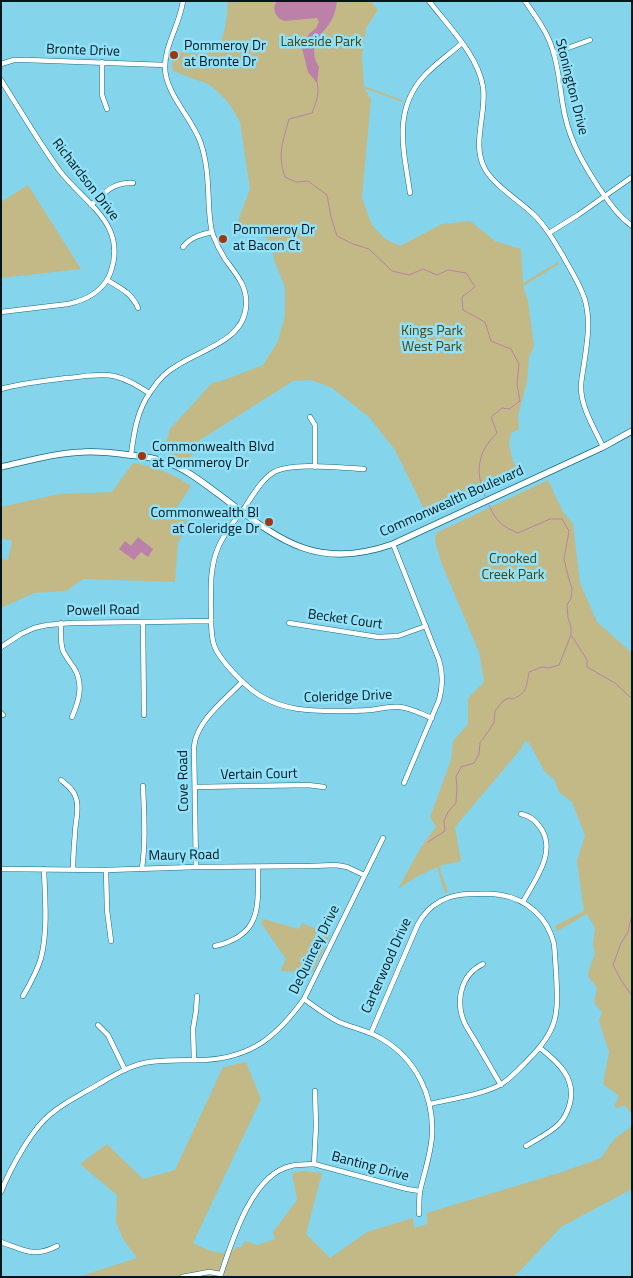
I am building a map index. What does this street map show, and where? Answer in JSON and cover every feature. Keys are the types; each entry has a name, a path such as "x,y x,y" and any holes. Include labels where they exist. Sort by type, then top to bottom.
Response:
{"street":[{"path":"131,455 136,421 149,393 162,377 176,366 230,336 238,328 246,305 244,290 238,277 219,250 212,232 203,152 196,132 171,91 168,82 165,65 167,52 179,19 183,1"},
{"path":"429,1 462,43 477,66 483,88 484,102 479,147 483,165 493,180 533,214 549,233 578,282 586,303 588,317 581,392 585,408 604,447"},
{"name":"Stonington Drive","path":"525,1 543,29 554,53 565,115 572,140 584,166 617,213 632,226"},
{"path":"554,53 590,40"},
{"path":"410,193 402,132 403,117 408,100 426,74 462,43"},
{"name":"Bronte Drive","path":"1,64 14,60 27,60 165,65"},
{"path":"102,62 102,95 107,109"},
{"name":"Richardson Drive","path":"1,80 60,171 108,224 114,240 114,258 107,280"},
{"path":"549,233 632,177"},
{"path":"91,205 118,184 133,183"},
{"path":"183,247 188,240 212,232"},
{"path":"1,312 76,302 93,295 107,280 132,297 138,308"},
{"path":"1,389 35,382 100,375 124,379 149,393"},
{"path":"310,417 315,431 314,467"},
{"name":"Commonwealth Boulevard","path":"1,467 70,453 94,452 160,460 181,468 281,539 315,552 356,554 393,544 604,447 632,431"},
{"name":"Coleridge Drive","path":"364,469 287,467 272,473 263,482 223,537 215,558 211,580 212,638 216,650 242,682 268,700 294,710 356,711 398,707 432,718"},
{"path":"393,544 440,660 442,676 440,696 404,783"},
{"name":"Powell Road","path":"1,647 34,628 61,623 211,621"},
{"path":"143,622 144,715"},
{"path":"61,623 63,651 75,669 80,684 77,706 72,717"},
{"name":"Becket Court","path":"289,623 378,637 398,636 426,626"},
{"name":"Cove Road","path":"196,867 194,743 199,728 205,720 242,682"},
{"path":"61,780 73,792 78,805 74,833 73,869"},
{"path":"142,868 144,855 143,786"},
{"name":"Vertain Court","path":"195,787 324,787"},
{"path":"521,814 529,816 537,822 544,833 547,848 542,868 523,902"},
{"name":"DeQuincey Drive","path":"1,1192 31,1136 44,1120 61,1106 125,1070 148,1062 225,1058 239,1055 253,1049 275,1033 304,999 383,838"},
{"name":"Maury Road","path":"1,869 106,870 336,865 347,867 364,875"},
{"path":"215,946 237,939 253,921 258,904 258,867"},
{"path":"23,996 37,969 42,950 45,931 44,869"},
{"path":"106,870 107,910 111,941"},
{"name":"Carterwood Drive","path":"371,1033 418,924 430,908 446,898 464,894 499,894 523,902 538,914 545,923 555,950 557,1012 552,1029 540,1048 501,1085 430,1104"},
{"path":"484,964 471,972 464,982 461,994 462,1012 466,1024 501,1085"},
{"path":"194,1060 193,1029 197,996"},
{"path":"304,999 338,1021 371,1033 391,1045 408,1061 421,1080 430,1104 432,1138 420,1191 419,1214"},
{"path":"98,1025 108,1034 125,1070"},
{"path":"526,1146 561,1122 568,1111 571,1098 571,1089 566,1074 558,1063 540,1048"},
{"name":"Banting Drive","path":"314,1164 315,1092"},
{"name":"Banting Drive","path":"182,1277 209,1272 221,1274 238,1223 253,1198 269,1177 291,1166 314,1164 420,1191"},
{"path":"1,1242 25,1251 39,1253 57,1246"}],"green space":[{"name":"Kings Park West Park","path":"228,1 371,1 378,10 366,28 362,57 364,86 402,100 402,102 364,88 371,99 362,198 372,225 385,239 400,246 442,224 470,221 495,241 521,249 523,283 558,262 559,264 523,286 528,301 534,346 529,357 527,382 518,416 519,429 511,433 509,445 519,474 428,517 395,450 369,417 332,388 311,380 293,381 200,440 188,462 164,451 170,429 213,382 219,382 263,365 278,341 285,315 285,287 274,260 273,251 266,241 268,239 256,234 234,231 250,189 240,122 226,100 216,90 208,84 173,71 173,51 188,53 208,52 217,47 221,42 225,28"},
{"path":"28,185 81,269 1,278 1,202"},
{"path":"133,463 163,471 191,486 174,512 191,524 178,542 175,582 83,579 66,591 34,593 1,608 1,558 8,560 12,541 1,538 1,507 59,494 112,492"},
{"name":"Crooked Creek Park","path":"548,480 563,512 573,524 580,583 597,622 632,653 632,1114 624,1105 617,1108 614,1106 619,1096 603,1084 609,1052 599,1021 602,1012 594,1003 597,988 588,976 595,954 593,944 595,928 587,914 557,931 555,926 584,911 577,861 585,835 572,802 559,792 554,779 545,772 529,743 525,741 520,750 455,827 461,861 439,866 448,892 445,893 437,867 416,877 398,889 421,847 436,827 430,817 451,760 453,741 468,724 468,698 484,682 479,652 441,562 435,541 436,533"},
{"path":"263,919 299,929 302,923 330,935 313,972 280,971 286,959 261,923"},
{"path":"246,1062 261,1099 193,1243 216,1252 227,1253 237,1247 242,1247 244,1241 257,1245 275,1239 273,1232 297,1200 292,1173 304,1171 322,1173 306,1234 330,1258 367,1232 413,1218 414,1228 427,1224 427,1213 565,1171 601,1158 614,1139 632,1126 632,1189 561,1227 512,1277 78,1277 137,1258 123,1239 116,1222 117,1195 80,1164 107,1144 143,1179 175,1170 223,1067"}],"shaded area":[{"path":"277,1 337,1 332,19 320,35 314,48 315,60 319,67 317,83 308,72 302,48 309,34 316,28 319,22 317,18 281,20 274,10"},
{"path":"138,537 153,549 148,557 141,552 134,560 119,549 125,541 131,546"}],"waterway":[{"path":"317,82 318,94 312,113 289,119 281,154 285,177 296,182 308,181 327,195 337,236 369,249 392,271 409,275 423,269 437,275 448,270 466,273 475,287 462,297 463,310 485,322 491,341 511,349 519,364 517,385 520,401 509,409 502,408 491,417 497,433 485,447 479,471 485,496"},
{"path":"428,842 445,831 444,821 448,812 456,803 456,777 461,767 474,763 479,754 480,743 494,723 495,711 503,701 509,698 513,699 524,691 529,672 542,667 549,668 559,665 571,635 567,605 571,598 572,589 564,559 569,531 562,519 550,519 518,533 500,522 489,505"},
{"path":"572,636 587,660 587,667 615,683 632,697"},
{"path":"632,914 628,932 621,943 613,965 632,996"}],"place":[{"name":"Pommeroy Dr at Bronte Dr","path":"174,55"},
{"name":"Pommeroy Dr at Bacon Ct","path":"223,239"},
{"name":"Commonwealth Blvd at Pommeroy Dr","path":"142,456"},
{"name":"Commonwealth Bl at Coleridge Dr","path":"269,522"}],"park label":[{"name":"Lakeside Park","path":"321,43"}]}
